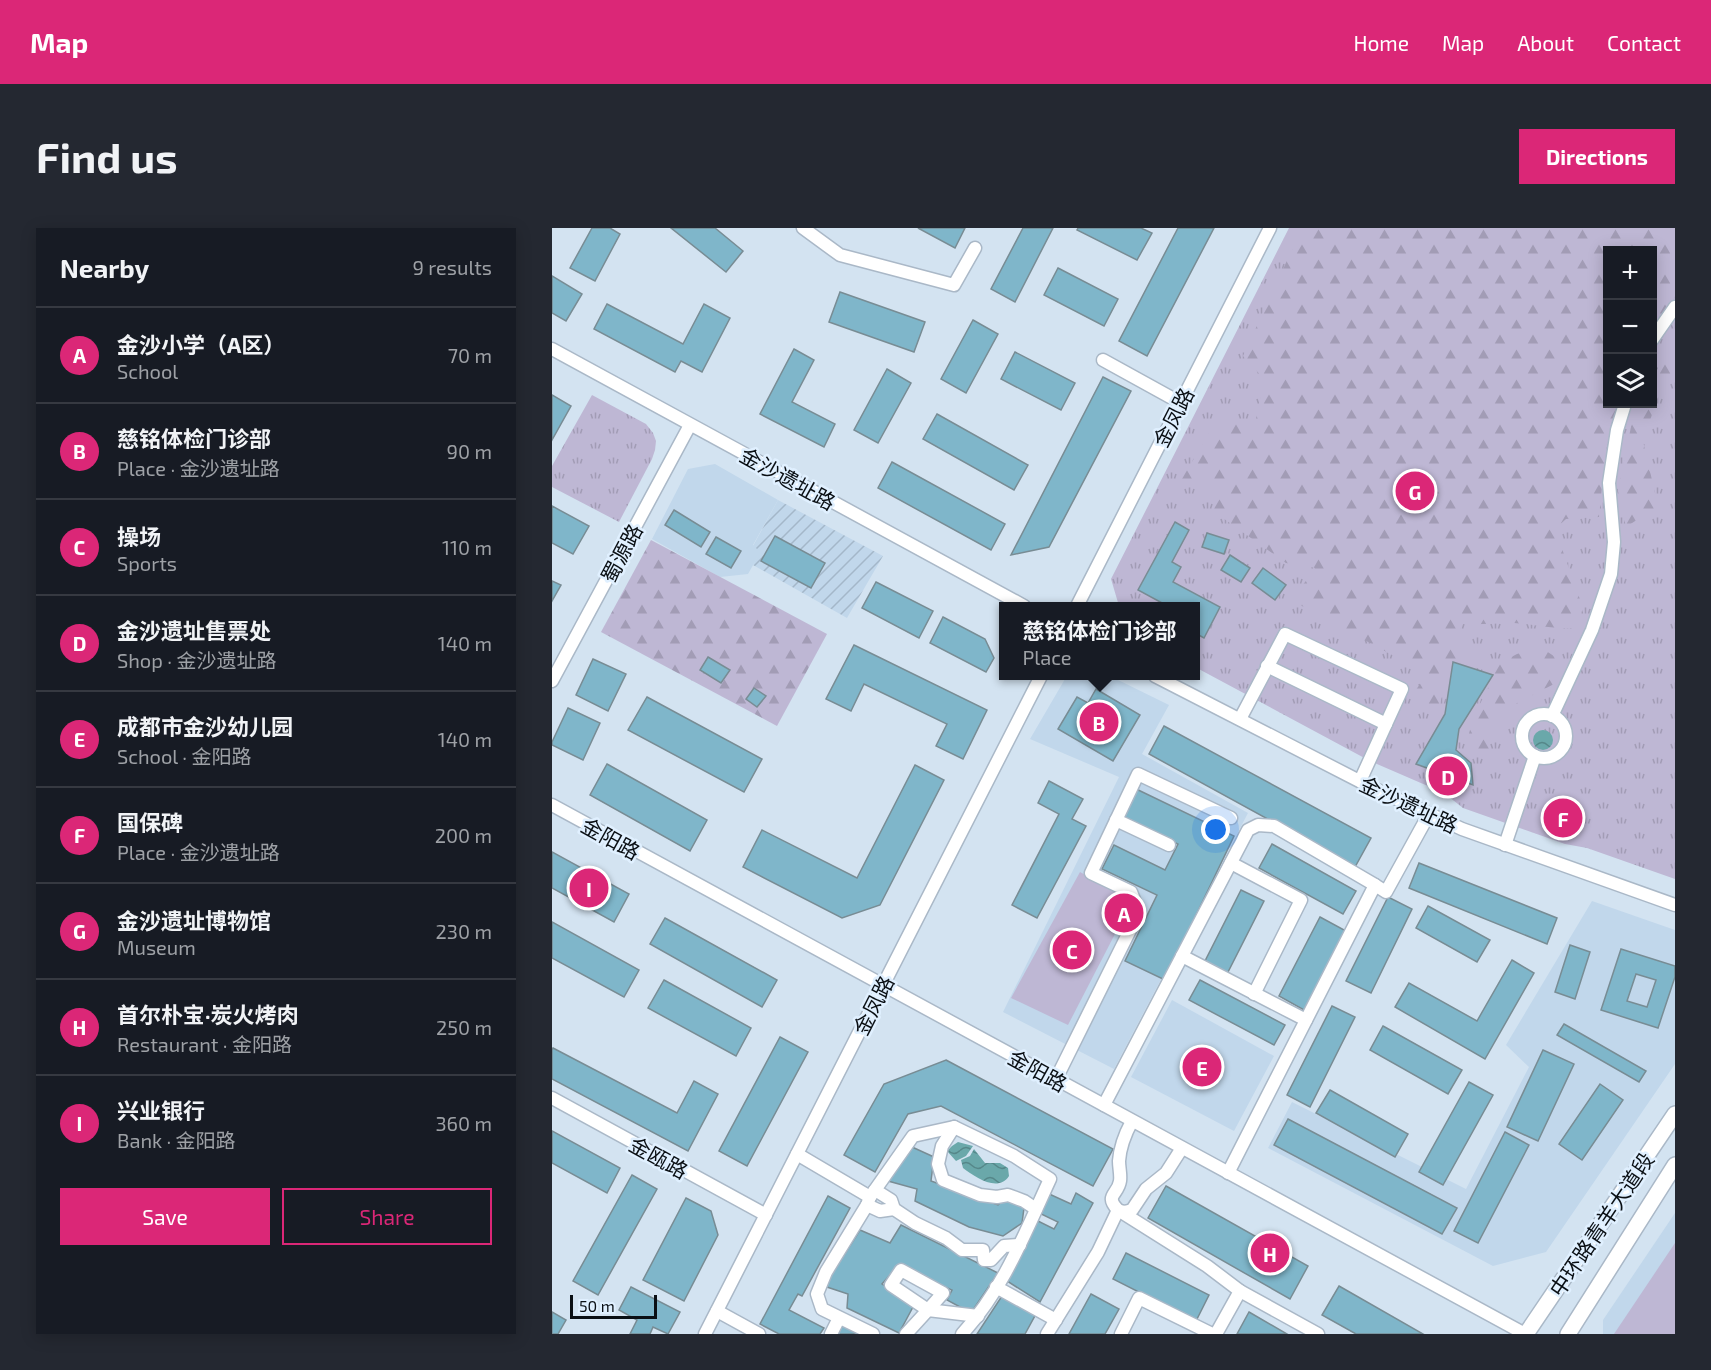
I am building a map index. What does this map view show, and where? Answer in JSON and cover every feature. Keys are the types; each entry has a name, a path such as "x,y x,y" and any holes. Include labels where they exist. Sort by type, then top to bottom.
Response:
{"main road":[{"name":"中环路青羊大道段","path":"1526,1334 1675,1114"},
{"name":"中环路青羊大道段","path":"1568,1334 1675,1165"}],"street":[{"path":"803,228 840,255 954,285 975,248"},
{"name":"金凤路","path":"1079,602 1270,228"},
{"path":"1657,334 1675,307"},
{"name":"金沙遗址路","path":"552,349 1016,602"},
{"path":"1103,360 1181,403"},
{"path":"1552,716 1592,630 1611,574 1614,542 1609,483 1617,430 1624,408"},
{"name":"蜀源路","path":"552,681 690,425"},
{"path":"1240,719 1285,634 1402,689 1360,781"},
{"path":"1268,666 1386,724"},
{"name":"金凤路","path":"707,1333 1038,680"},
{"name":"金沙遗址路","path":"1165,680 1360,781 1462,830 1675,905"},
{"path":"1544,715 1552,716 1565,731 1564,745 1549,758 1535,756 1524,747 1522,732 1530,719 1544,715"},
{"path":"1505,845 1535,756"},
{"path":"1056,1079 1139,912 1131,892 1091,873 1137,774 1231,818"},
{"name":"金阳路","path":"552,805 1526,1334"},
{"path":"1104,1105 1248,830 1258,825 1274,826 1386,892 1429,814"},
{"path":"1116,820 1169,845"},
{"path":"1231,863 1301,900 1254,994"},
{"path":"1228,1173 1375,885"},
{"path":"1182,956 1306,1020"},
{"name":"金瓯路","path":"552,1098 766,1215"},
{"path":"1132,1120 1121,1144 1120,1182 1111,1198 1118,1210 1207,1266 1240,1291 1318,1334"},
{"path":"954,1126 942,1146 938,1164 943,1180 980,1195 997,1197 1008,1195 1036,1209"},
{"path":"873,1334 822,1309 817,1294 825,1272 871,1197 913,1136 954,1126 1014,1156 1050,1179 1020,1245 978,1316 962,1334"},
{"path":"1118,1210 1125,1212 1132,1210 1146,1189 1166,1173 1182,1148"},
{"path":"797,1154 871,1197 891,1200 894,1209 915,1223 946,1238 962,1250 982,1250 984,1260 992,1260 1004,1246 1020,1245"},
{"path":"1047,1334 1098,1252 1118,1210"},
{"path":"996,1287 1056,1320"},
{"path":"1216,1334 1240,1291"},
{"path":"1120,1334 1139,1298 1212,1334"},
{"path":"906,1334 928,1310 978,1316"},
{"path":"717,1311 759,1334"},
{"path":"831,1334 839,1318"}],"shaded area":[{"path":"715,464 778,500 753,545 761,551 748,574 720,577 652,539 688,469"},
{"path":"778,500 883,556 847,618 753,565 760,551 753,546"},
{"path":"1064,680 1118,680 1169,705 1142,754 1248,813 1114,1069 1003,1012 1119,777 1030,739"},
{"path":"1592,901 1675,930 1675,1064 1546,1252 1493,1266 1268,1148 1292,1102 1466,1189 1529,1067 1506,1045"},
{"path":"1172,1000 1274,1056 1234,1131 1131,1077"},
{"path":"1675,1213 1675,1334 1603,1334 1603,1320"}],"green space":[{"path":"1289,228 1675,228 1675,879 1463,808 1444,793 1370,761 1200,670 1200,602 1118,602 1111,579"},
{"path":"1302,228 1675,228 1675,296 1657,321 1657,246 1603,246 1603,408 1616,408 1605,455 1599,517 1566,519 1555,529 1583,608 1576,628 1514,623 1462,624 1457,640 1473,660 1502,662 1517,654 1540,647 1563,662 1554,684 1504,710 1490,741 1488,762 1466,744 1474,716 1495,674 1451,659 1440,704 1432,707 1411,697 1427,674 1291,600 1316,568 1286,563 1213,511 1221,486 1182,479 1214,424 1256,419 1264,379 1243,356"},
{"path":"1675,335 1675,368 1662,385 1657,400 1657,370"},
{"path":"592,395 646,424 656,441 652,459 619,522 552,487 552,466"},
{"path":"1636,408 1654,408 1643,441 1658,506 1626,527 1618,491"},
{"path":"651,540 827,634 777,726 601,632"},
{"path":"1080,872 1132,901 1068,1025 1011,998"},
{"path":"1675,1243 1675,1334 1614,1334"}],"water":[{"path":"1543,730 1550,733 1553,740 1550,747 1543,750 1536,747 1533,740 1536,733"},
{"path":"958,1142 973,1146 966,1156 956,1161 947,1151"},
{"path":"974,1149 985,1163 1000,1163 1008,1168 1009,1176 999,1183 986,1182 963,1168 961,1160 970,1156"}],"building":[{"path":"592,228 610,228 620,234 595,281 570,268"},
{"path":"671,228 715,228 743,251 726,272"},
{"path":"918,228 965,228 955,248"},
{"path":"1023,228 1053,228 1015,302 991,289"},
{"path":"1078,228 1141,228 1152,233 1137,260 1077,230"},
{"path":"1178,228 1214,228 1147,356 1119,341"},
{"path":"1058,268 1118,299 1104,326 1044,295"},
{"path":"552,276 582,294 566,321 552,313"},
{"path":"840,292 925,322 914,352 829,322"},
{"path":"607,304 683,344 704,304 730,318 702,372 681,361 675,372 594,329"},
{"path":"973,320 998,334 966,393 941,379"},
{"path":"794,349 814,360 792,402 835,424 824,447 760,414"},
{"path":"1015,352 1075,383 1061,410 1001,379"},
{"path":"887,369 911,383 878,443 854,430"},
{"path":"1103,377 1131,391 1049,547 1011,555"},
{"path":"552,395 571,406 552,440"},
{"path":"937,414 1028,465 1014,490 923,439"},
{"path":"892,462 1005,524 991,550 878,488"},
{"path":"552,506 589,526 573,554 552,543"},
{"path":"674,510 710,532 701,547 665,525"},
{"path":"1175,522 1189,530 1172,562 1181,567 1173,582 1220,607 1204,638 1200,636 1200,602 1160,602 1138,590"},
{"path":"1207,533 1229,540 1224,554 1202,547"},
{"path":"775,536 825,563 811,588 761,561"},
{"path":"716,537 741,551 731,568 706,554"},
{"path":"1230,555 1250,568 1241,582 1221,570"},
{"path":"1263,568 1286,585 1275,600 1252,583"},
{"path":"552,581 561,585 552,601"},
{"path":"876,582 933,611 919,638 862,608"},
{"path":"943,617 985,639 994,658 986,672 930,643"},
{"path":"854,645 987,710 963,759 936,746 947,724 864,684 851,711 826,699"},
{"path":"708,657 730,670 721,683 700,670"},
{"path":"593,659 626,674 608,711 576,695"},
{"path":"1453,662 1493,675 1459,729 1456,750 1471,763 1473,785 1416,764 1445,714"},
{"path":"754,688 766,696 757,707 746,699"},
{"path":"1096,689 1140,715 1113,761 1058,729 1077,697 1088,703"},
{"path":"647,697 762,759 744,792 628,730"},
{"path":"568,708 600,723 583,760 552,745"},
{"path":"1164,726 1371,838 1355,867 1149,754"},
{"path":"607,764 707,820 690,851 590,795"},
{"path":"915,765 944,780 880,905 842,918 743,867 762,830 857,878"},
{"path":"1049,781 1083,799 1072,819 1086,826 1037,918 1012,905 1059,814 1038,803"},
{"path":"1132,787 1234,836 1165,980 1125,961 1157,895 1102,869 1114,845 1165,870 1178,844 1118,815"},
{"path":"1272,844 1356,891 1343,914 1259,868"},
{"path":"552,852 629,894 614,922 552,888"},
{"path":"1419,863 1557,918 1547,944 1409,888"},
{"path":"1241,890 1264,901 1227,974 1204,963"},
{"path":"1388,897 1412,909 1371,993 1346,981"},
{"path":"1428,906 1490,940 1477,962 1416,928"},
{"path":"1320,917 1346,931 1304,1010 1279,996"},
{"path":"665,918 777,980 762,1007 650,944"},
{"path":"552,922 639,970 624,997 552,958"},
{"path":"1570,945 1590,952 1575,999 1555,992"},
{"path":"1621,949 1675,966 1675,977 1658,1028 1601,1010","holes":["1636,974 1656,980 1647,1007 1627,1001"]},
{"path":"1512,960 1534,973 1485,1059 1395,1007 1409,983 1477,1021"},
{"path":"664,980 751,1028 736,1056 648,1008"},
{"path":"1200,980 1285,1025 1274,1045 1189,1000"},
{"path":"1332,1006 1355,1017 1310,1107 1287,1095"},
{"path":"1564,1024 1646,1071 1639,1082 1557,1035"},
{"path":"1383,1026 1462,1070 1448,1094 1370,1050"},
{"path":"780,1037 808,1052 747,1166 719,1151"},
{"path":"553,1048 677,1113 694,1081 718,1094 688,1151 552,1079"},
{"path":"1543,1050 1574,1064 1538,1141 1507,1127"},
{"path":"946,1060 1113,1149 1093,1186 941,1106 908,1114 875,1172 844,1155 884,1084"},
{"path":"1469,1082 1493,1095 1443,1185 1419,1172"},
{"path":"1600,1084 1623,1100 1582,1160 1559,1144"},
{"path":"1330,1090 1408,1134 1395,1157 1316,1113"},
{"path":"1288,1119 1457,1208 1442,1234 1274,1145"},
{"path":"552,1131 620,1168 607,1193 552,1163"},
{"path":"1505,1132 1529,1145 1478,1243 1454,1231"},
{"path":"912,1147 934,1157 931,1181 998,1205 1006,1198 1024,1208 1022,1223 1003,1236 969,1227 915,1201 917,1189 888,1181"},
{"path":"632,1175 657,1189 598,1295 573,1281"},
{"path":"1166,1186 1308,1266 1290,1299 1148,1218"},
{"path":"1047,1193 1071,1204 1076,1193 1093,1203 1040,1302 1007,1281 1038,1221 1054,1229 1058,1222 1037,1212"},
{"path":"828,1196 850,1208 802,1296 798,1294 789,1310 824,1328 820,1334 779,1334 760,1324"},
{"path":"686,1198 711,1211 718,1235 684,1301 643,1280"},
{"path":"901,1225 998,1273 971,1313 947,1300 952,1290 898,1266 882,1284 913,1307 899,1333 847,1308 848,1294 824,1286 860,1230 890,1243"},
{"path":"1126,1253 1209,1295 1196,1321 1113,1279"},
{"path":"1339,1286 1423,1334 1356,1334 1322,1315"},
{"path":"631,1287 680,1312 668,1334 653,1327 650,1334 630,1334 637,1320 619,1310"},
{"path":"1091,1294 1119,1309 1105,1334 1069,1334"},
{"path":"1002,1296 1037,1312 1025,1334 977,1334"},
{"path":"552,1312 566,1320 558,1334 552,1334"},
{"path":"1249,1312 1287,1334 1237,1334"},
{"path":"841,1323 862,1334 836,1334"}],"place":[{"name":"金沙遗址博物馆","path":"1415,491"},
{"name":"慈铭体检门诊部","path":"1099,722"},
{"name":"金沙遗址售票处","path":"1448,776"},
{"name":"国保碑","path":"1563,818"},
{"name":"兴业银行","path":"589,888"},
{"name":"金沙小学（A区）","path":"1124,913"},
{"name":"操场","path":"1072,950"},
{"name":"成都市金沙幼儿园","path":"1202,1067"},
{"name":"首尔朴宝·炭火烤肉","path":"1270,1253"}]}
